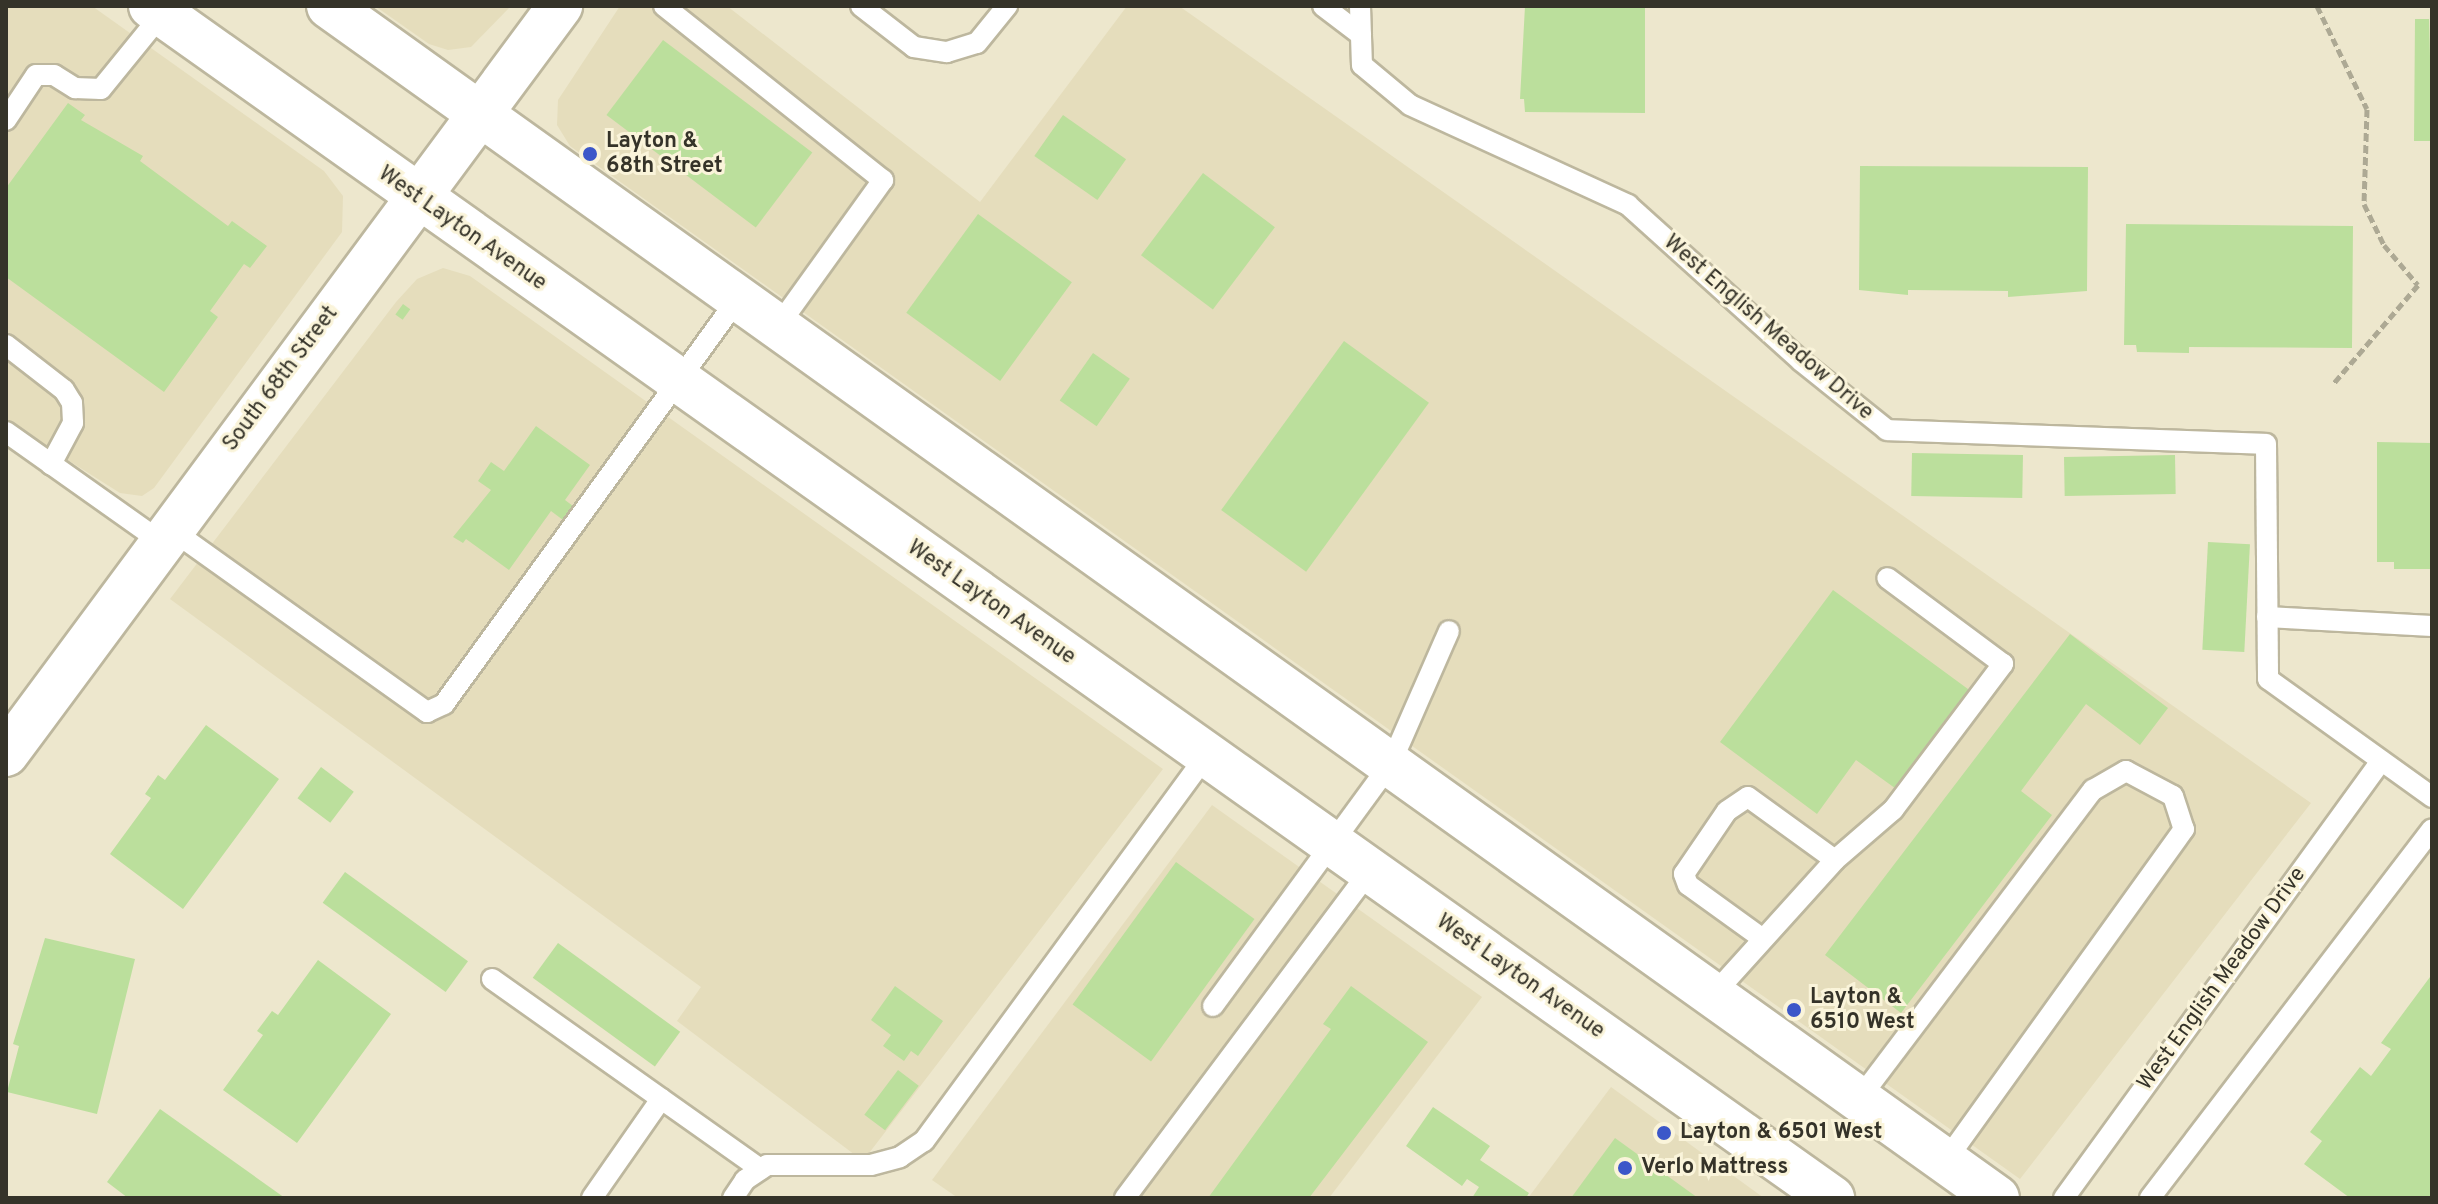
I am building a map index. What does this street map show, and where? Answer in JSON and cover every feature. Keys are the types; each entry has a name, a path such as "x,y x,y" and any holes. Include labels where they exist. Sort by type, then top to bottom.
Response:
{"main road":[{"path":"329,6 1997,1198"},
{"name":"South 68th Street","path":"6,754 164,534 417,197 478,110 560,6"},
{"name":"West Layton Avenue","path":"156,10 1822,1195"}],"lane":[{"path":"664,6 883,180 778,326"},
{"path":"861,6 914,47 947,52 977,43 1007,6"},
{"path":"1323,6 1361,35"},
{"name":"West English Meadow Drive","path":"1360,6 1362,65 1410,105 1628,205 1801,361 1887,430 2266,444 2268,679 2432,797"},
{"path":"6,120 36,75 54,75 75,88 101,89 156,10"},
{"path":"6,432 51,464 164,534 427,712 444,704 739,297"},
{"path":"6,345 64,390 72,403 73,423 51,464"},
{"path":"1713,995 1835,860 1893,810 2003,664 1887,578"},
{"path":"2267,617 2432,626"},
{"path":"1213,1006 1391,763 1449,631"},
{"path":"733,1198 760,1169 794,1162 871,1165 900,1157 924,1141 1206,756"},
{"name":"West English Meadow Drive","path":"2064,1198 2381,761"},
{"path":"1859,1099 2093,790 2126,771 2173,796 2184,829 1945,1161"},
{"path":"1763,939 1688,885 1684,874 1727,811 1748,797 1835,860"},
{"path":"2150,1198 2432,829"},
{"path":"1125,1198 1370,871"},
{"path":"492,979 760,1169"},
{"path":"592,1198 661,1099"}],"path":[{"path":"2317,6 2367,109 2364,204 2384,245 2418,285 2334,383"}],"shaded area":[{"path":"6,6 92,6 324,171 343,196 342,232 154,488 142,496 120,493 6,421"},
{"path":"375,6 511,6 471,47 448,50 429,44"},
{"path":"620,6 727,6 980,202 1127,6 1179,6 2311,803 2020,1179 570,146 557,125 558,100"},
{"path":"443,268 470,276 1163,769 863,1161 677,1021 701,987 170,599 396,302 417,279"},
{"path":"1212,805 1482,997 1329,1198 958,1198 932,1180"},
{"path":"1611,1087 1764,1198 1528,1198"}],"building":[{"path":"1525,6 1645,6 1645,113 1525,112 1524,99 1520,99"},
{"path":"2429,15 2432,141 2414,141 2415,19 2429,19"},
{"path":"663,40 812,153 756,228 606,115"},
{"path":"68,103 85,115 81,120 143,156 140,161 228,226 232,221 267,246 250,268 244,264 210,311 218,317 164,392 6,277 6,188"},
{"path":"1063,115 1126,159 1097,200 1034,156"},
{"path":"1860,166 2088,167 2087,291 2008,297 2008,291 1908,290 1908,295 1859,290"},
{"path":"1203,173 1275,227 1213,309 1141,255"},
{"path":"978,214 1072,282 1000,381 906,313"},
{"path":"2126,224 2353,226 2352,348 2189,347 2189,353 2137,352 2136,345 2124,345"},
{"path":"403,304 410,309 403,320 395,315"},
{"path":"1344,341 1429,403 1306,572 1221,510"},
{"path":"1093,353 1130,379 1097,426 1060,401"},
{"path":"536,426 590,465 565,500 577,509 567,523 551,511 509,570 466,539 463,543 453,537 491,490 478,481 491,462 504,471"},
{"path":"2377,442 2432,443 2432,569 2394,569 2394,562 2377,562"},
{"path":"1912,453 2023,455 2022,498 1911,496"},
{"path":"2175,455 2176,494 2065,496 2064,457"},
{"path":"2208,542 2250,544 2244,652 2202,650"},
{"path":"1833,590 1972,692 1899,791 1856,760 1817,814 1720,742"},
{"path":"2070,634 2168,708 2140,745 2086,704 2021,791 2052,815 1901,1013 1825,955"},
{"path":"206,725 279,779 183,909 110,854 151,798 145,794 158,775 165,780"},
{"path":"321,767 354,792 330,823 298,798"},
{"path":"1176,862 1254,919 1151,1061 1073,1004"},
{"path":"345,872 468,961 446,992 323,903"},
{"path":"45,938 135,959 97,1114 7,1092 19,1046 13,1044"},
{"path":"558,943 680,1032 655,1067 533,978"},
{"path":"318,960 391,1014 297,1143 223,1090 263,1035 257,1031 272,1011 278,1015"},
{"path":"2430,977 2432,1198 2350,1198 2304,1164 2322,1141 2310,1132 2360,1067 2371,1076 2391,1049 2381,1043"},
{"path":"895,986 943,1021 918,1056 911,1051 904,1061 883,1046 891,1035 871,1020"},
{"path":"1351,986 1428,1042 1309,1198 1208,1198 1331,1029 1323,1024"},
{"path":"898,1070 919,1086 885,1130 864,1115"},
{"path":"1433,1107 1490,1146 1480,1160 1529,1193 1526,1198 1472,1198 1479,1187 1467,1179 1462,1186 1406,1146"},
{"path":"160,1109 285,1198 128,1198 107,1182"},
{"name":"Verlo Mattress","path":"1615,1138 1698,1198 1571,1198"}],"place":[{"name":"Layton & 68th Street","path":"590,154"},
{"name":"Layton & 6510 West","path":"1794,1010"},
{"name":"Layton & 6501 West","path":"1664,1133"},
{"name":"Verlo Mattress","path":"1625,1168"}]}
